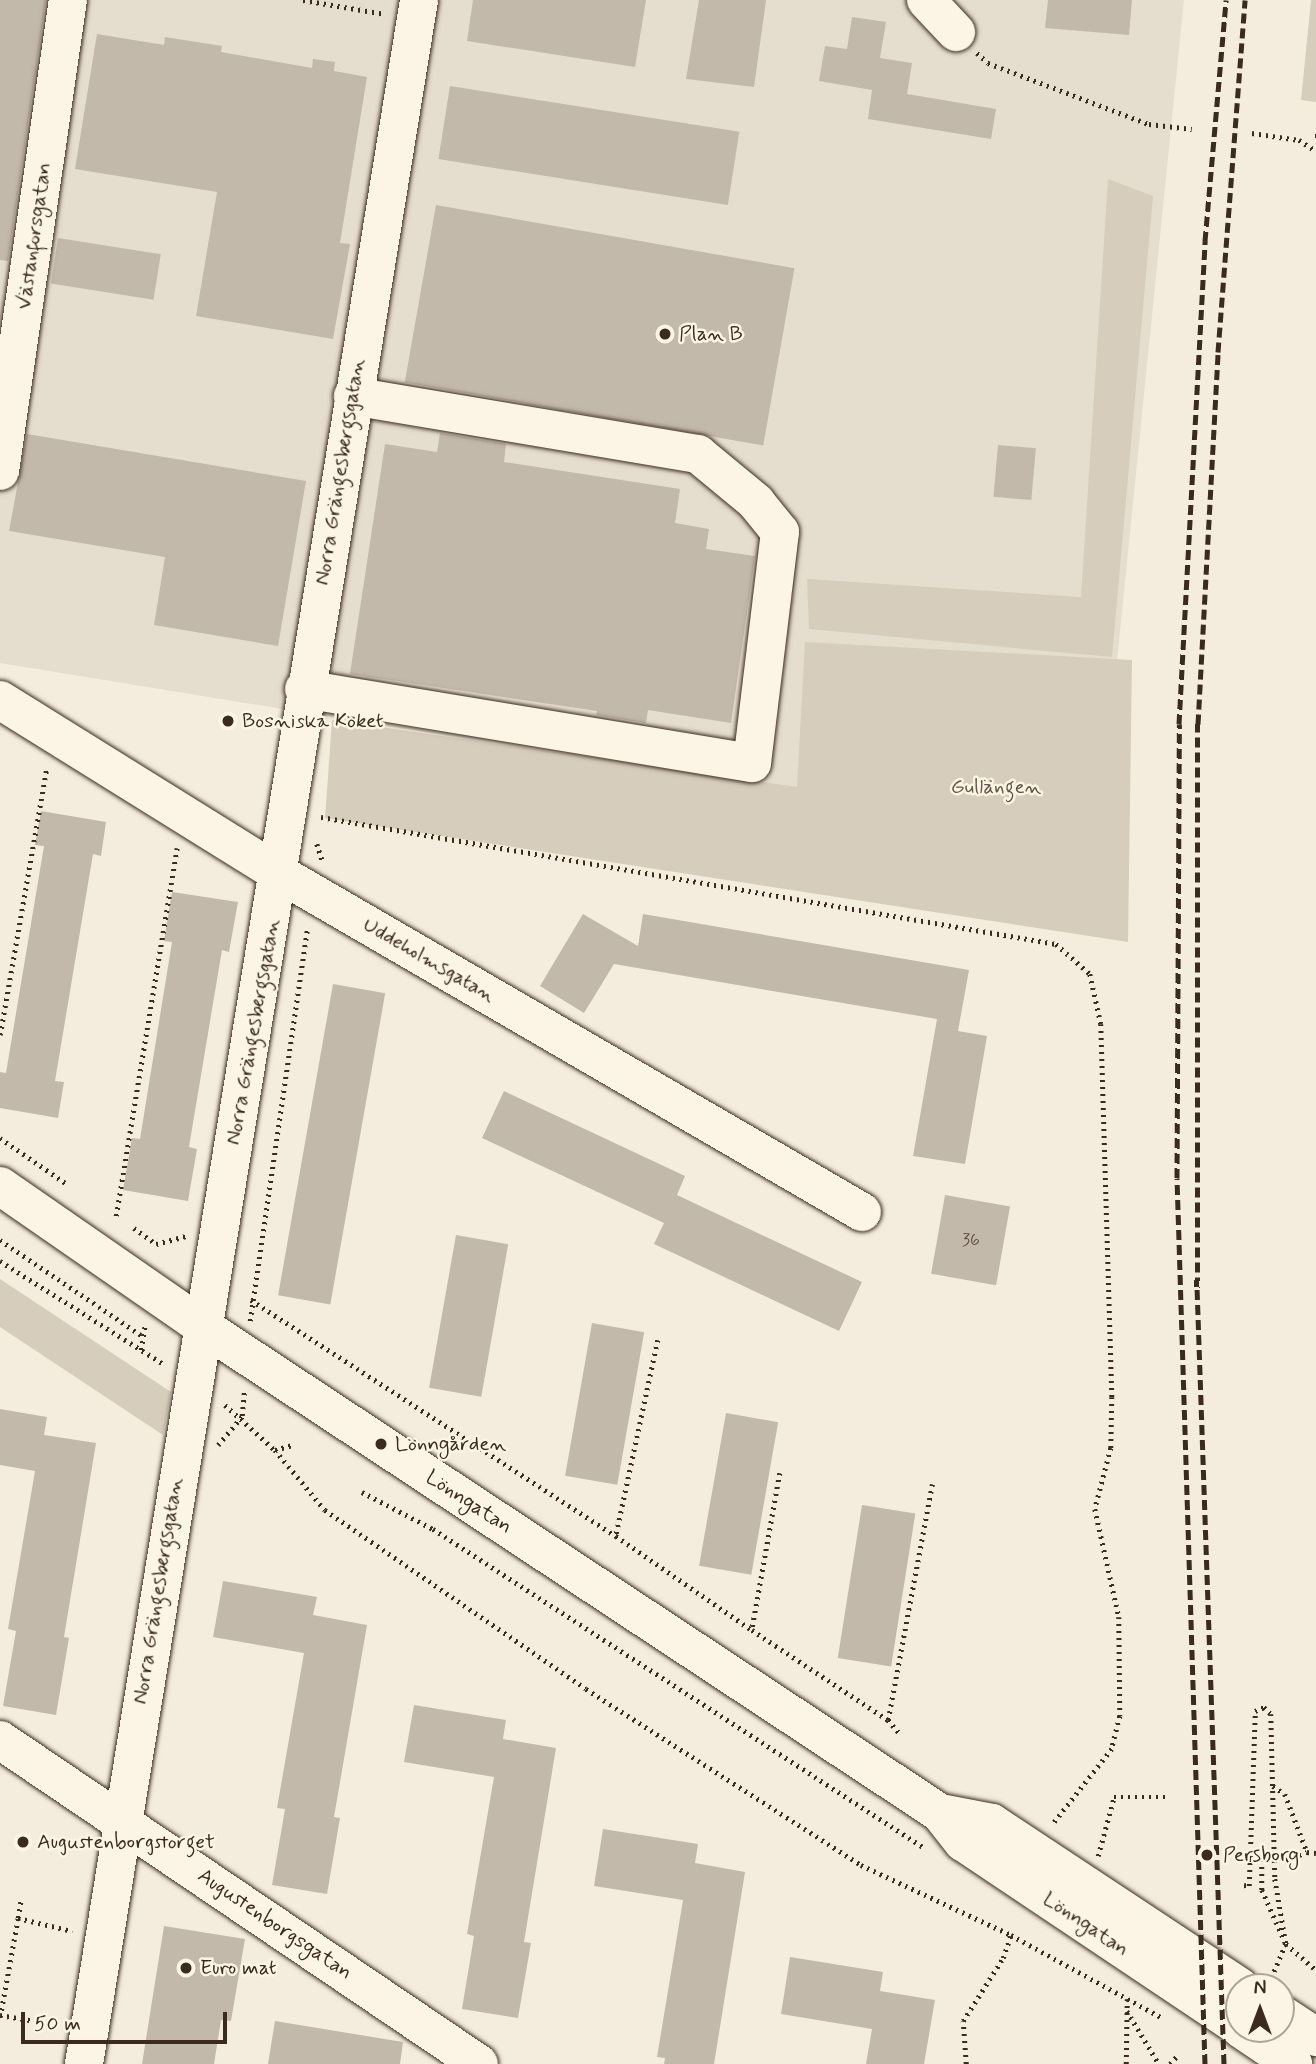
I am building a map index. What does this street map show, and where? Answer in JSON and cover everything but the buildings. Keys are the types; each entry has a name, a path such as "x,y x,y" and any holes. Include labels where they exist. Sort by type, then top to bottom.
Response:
{"street":[{"name":"Västanforsgatan","path":"0,471 68,0"},
{"path":"926,0 956,32"},
{"name":"Norra Grängesbergsgatan","path":"86,2048 191,1383 280,874 304,689 417,10"},
{"path":"304,689 752,762 780,532 756,502 698,454 353,396"},
{"name":"Uddeholmsgatan","path":"0,700 280,874 862,1212"},
{"name":"Lönngatan","path":"0,1186 202,1326 940,1813 963,1842 1225,2018"},
{"name":"Augustenborgsgatan","path":"0,1740 122,1819 479,2064"},
{"name":"Lönngatan","path":"940,1813 992,1823 1228,1973"},
{"name":"Lönngatan","path":"1295,2020 1316,2037"},
{"name":"Lönngatan","path":"1262,2043 1293,2064"}],"path":[{"path":"303,0 417,10"},
{"path":"956,32 988,63 1149,124 1192,129"},
{"path":"1252,133 1299,140 1316,151"},
{"path":"0,1035 48,757"},
{"path":"321,817 1056,944 1090,974 1101,1024 1112,1396 1111,1448 1095,1509 1119,1617 1120,1716 1112,1749 1047,1832"},
{"path":"116,1216 179,836"},
{"path":"0,1138 67,1184"},
{"path":"0,1240 144,1336"},
{"path":"0,1261 242,1416 275,1450 325,1510 586,1689 861,1865 1011,1935 1163,2018"},
{"path":"251,1300 616,1536 888,1720 900,1734"},
{"path":"616,1536 658,1340"},
{"path":"275,1450 293,1445"},
{"path":"752,1630 780,1474"},
{"path":"888,1720 932,1485"},
{"path":"362,1492 433,1529 926,1850"},
{"path":"1244,1885 1249,1886 1255,1711 1264,1707 1271,1714 1275,1879 1286,1944 1273,1973"},
{"path":"1273,1786 1285,1794 1307,1852"},
{"path":"1105,1834 1114,1797 1168,1797"},
{"path":"1249,1860 1286,1860 1307,1852 1316,1853"},
{"path":"1262,1860 1262,1890 1286,1944 1316,1970"},
{"path":"22,1899 0,2016 86,2048"},
{"path":"18,1918 103,1938"},
{"path":"966,2064 963,2021 1003,1958 1011,1935"},
{"path":"1126,2064 1127,1999"},
{"path":"1125,2009 1159,2064"},
{"path":"1170,2064 1177,2056"}],"shaded area":[{"path":"0,0 1184,0 1117,661 793,792 0,663"}],"green space":[{"path":"1311,0 1316,0 1316,102 1301,100"},
{"path":"1108,179 1153,196 1112,657 809,629 807,579 1081,597"},
{"name":"Gullängen","path":"805,642 1132,660 1128,942 325,818 332,720 797,787"},
{"path":"0,1279 171,1392 163,1435 0,1327"}],"railway":[{"path":"1205,2064 1177,1178 1179,724 1205,241 1226,0"},
{"path":"1224,2064 1197,1287 1198,724 1218,352 1245,0"}],"place":[{"name":"Plan B","path":"665,334"},
{"name":"Bosniska Köket","path":"228,721"},
{"name":"Lönngården","path":"381,1444"},
{"name":"Augustenborgstorget","path":"23,1842"},
{"name":"Persborg","path":"1207,1855"},
{"name":"Euro mat","path":"186,1968"}]}
